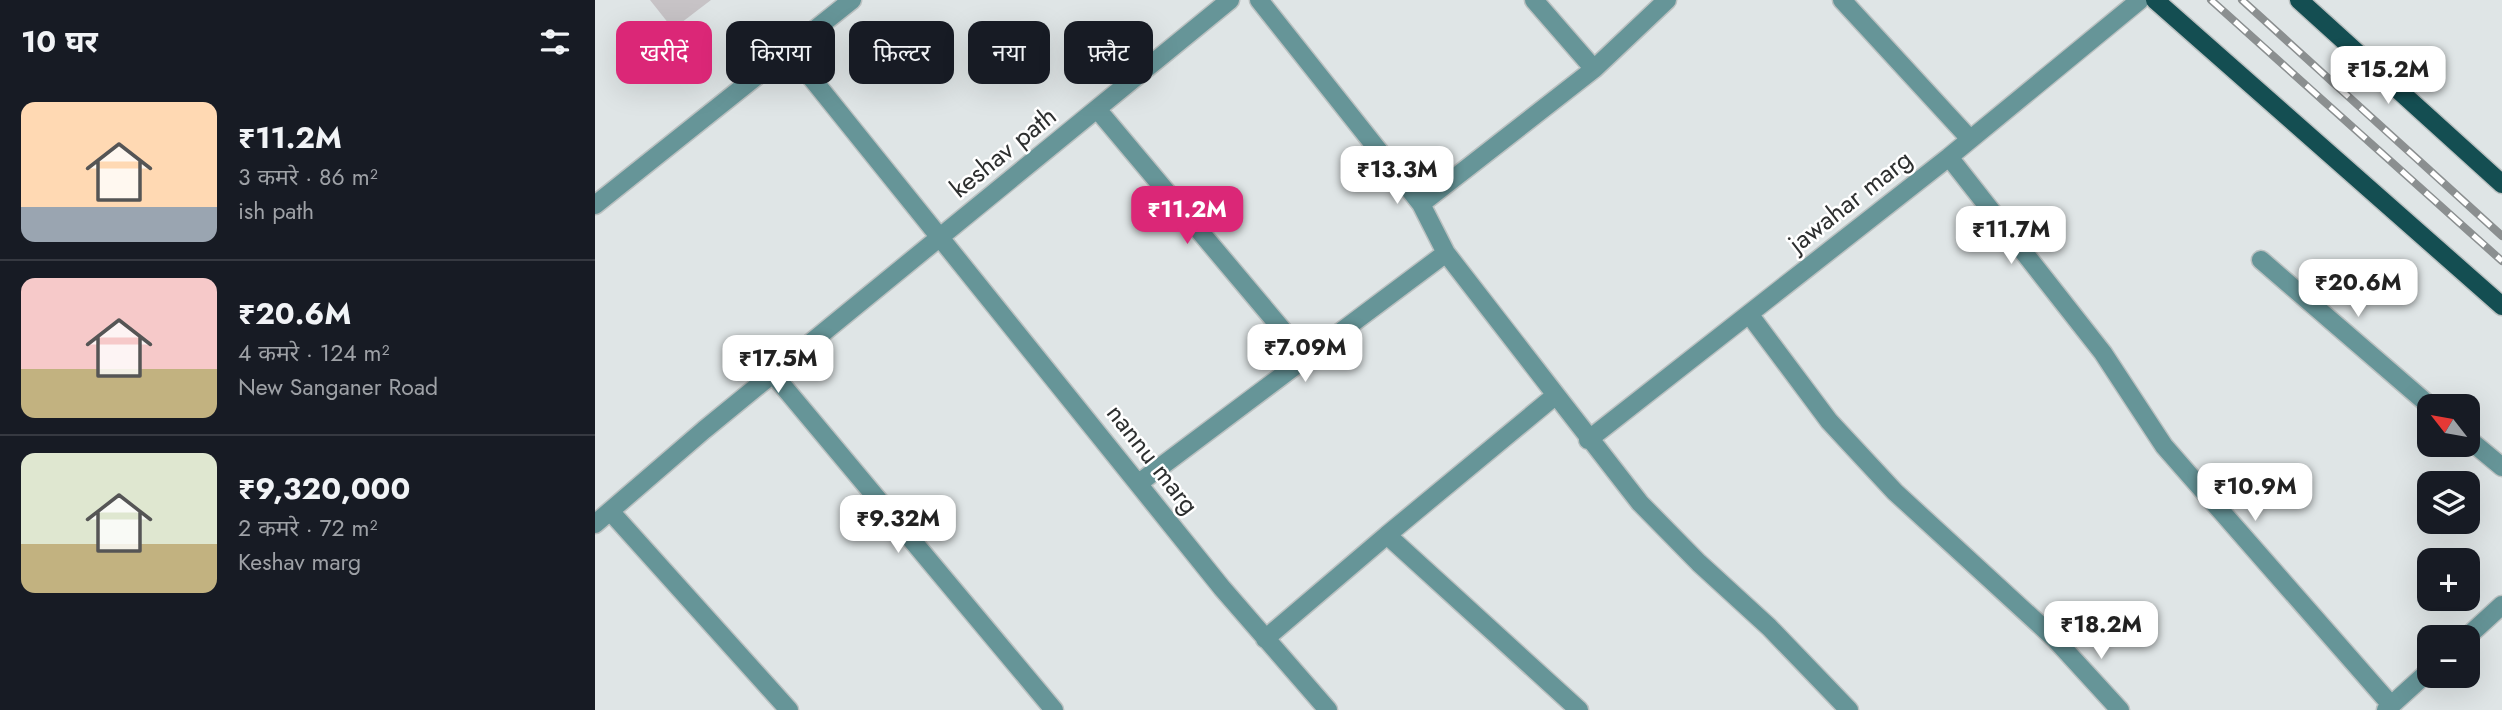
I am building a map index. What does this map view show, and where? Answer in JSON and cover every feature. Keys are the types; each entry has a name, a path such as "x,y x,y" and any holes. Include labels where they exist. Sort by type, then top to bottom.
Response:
{"main road":[{"path":"2155,0 2502,306"},
{"path":"2299,0 2502,184"}],"street":[{"path":"826,21 852,0"},
{"name":"keshav path","path":"595,524 773,374 1230,0"},
{"path":"1259,0 1421,204 1446,253 1588,440 1648,511 1769,627 1849,710"},
{"path":"1534,0 1594,69"},
{"path":"1421,204 1594,69 1667,0"},
{"path":"1842,0 1970,139"},
{"name":"jawahar marg","path":"1588,440 1949,157 2140,0"},
{"path":"595,205 746,84"},
{"name":"nannu marg","path":"816,84 1265,639 1328,710"},
{"path":"1097,109 1307,359"},
{"path":"1949,157 2103,353 2164,446 2388,707 2417,682"},
{"path":"1139,483 1446,253"},
{"path":"2260,261 2417,395"},
{"path":"1749,314 1829,421 1876,472 2054,638 2120,710"},
{"path":"773,374 1054,710"},
{"path":"1265,639 1556,395"},
{"path":"2480,449 2502,467"},
{"path":"610,511 789,710"},
{"path":"1387,535 1579,710"},
{"path":"2480,625 2502,605"}],"building":[{"path":"650,0 711,0 683,21 667,21"}],"railway":[{"path":"2211,0 2502,261"},
{"path":"2242,0 2502,236"}]}
